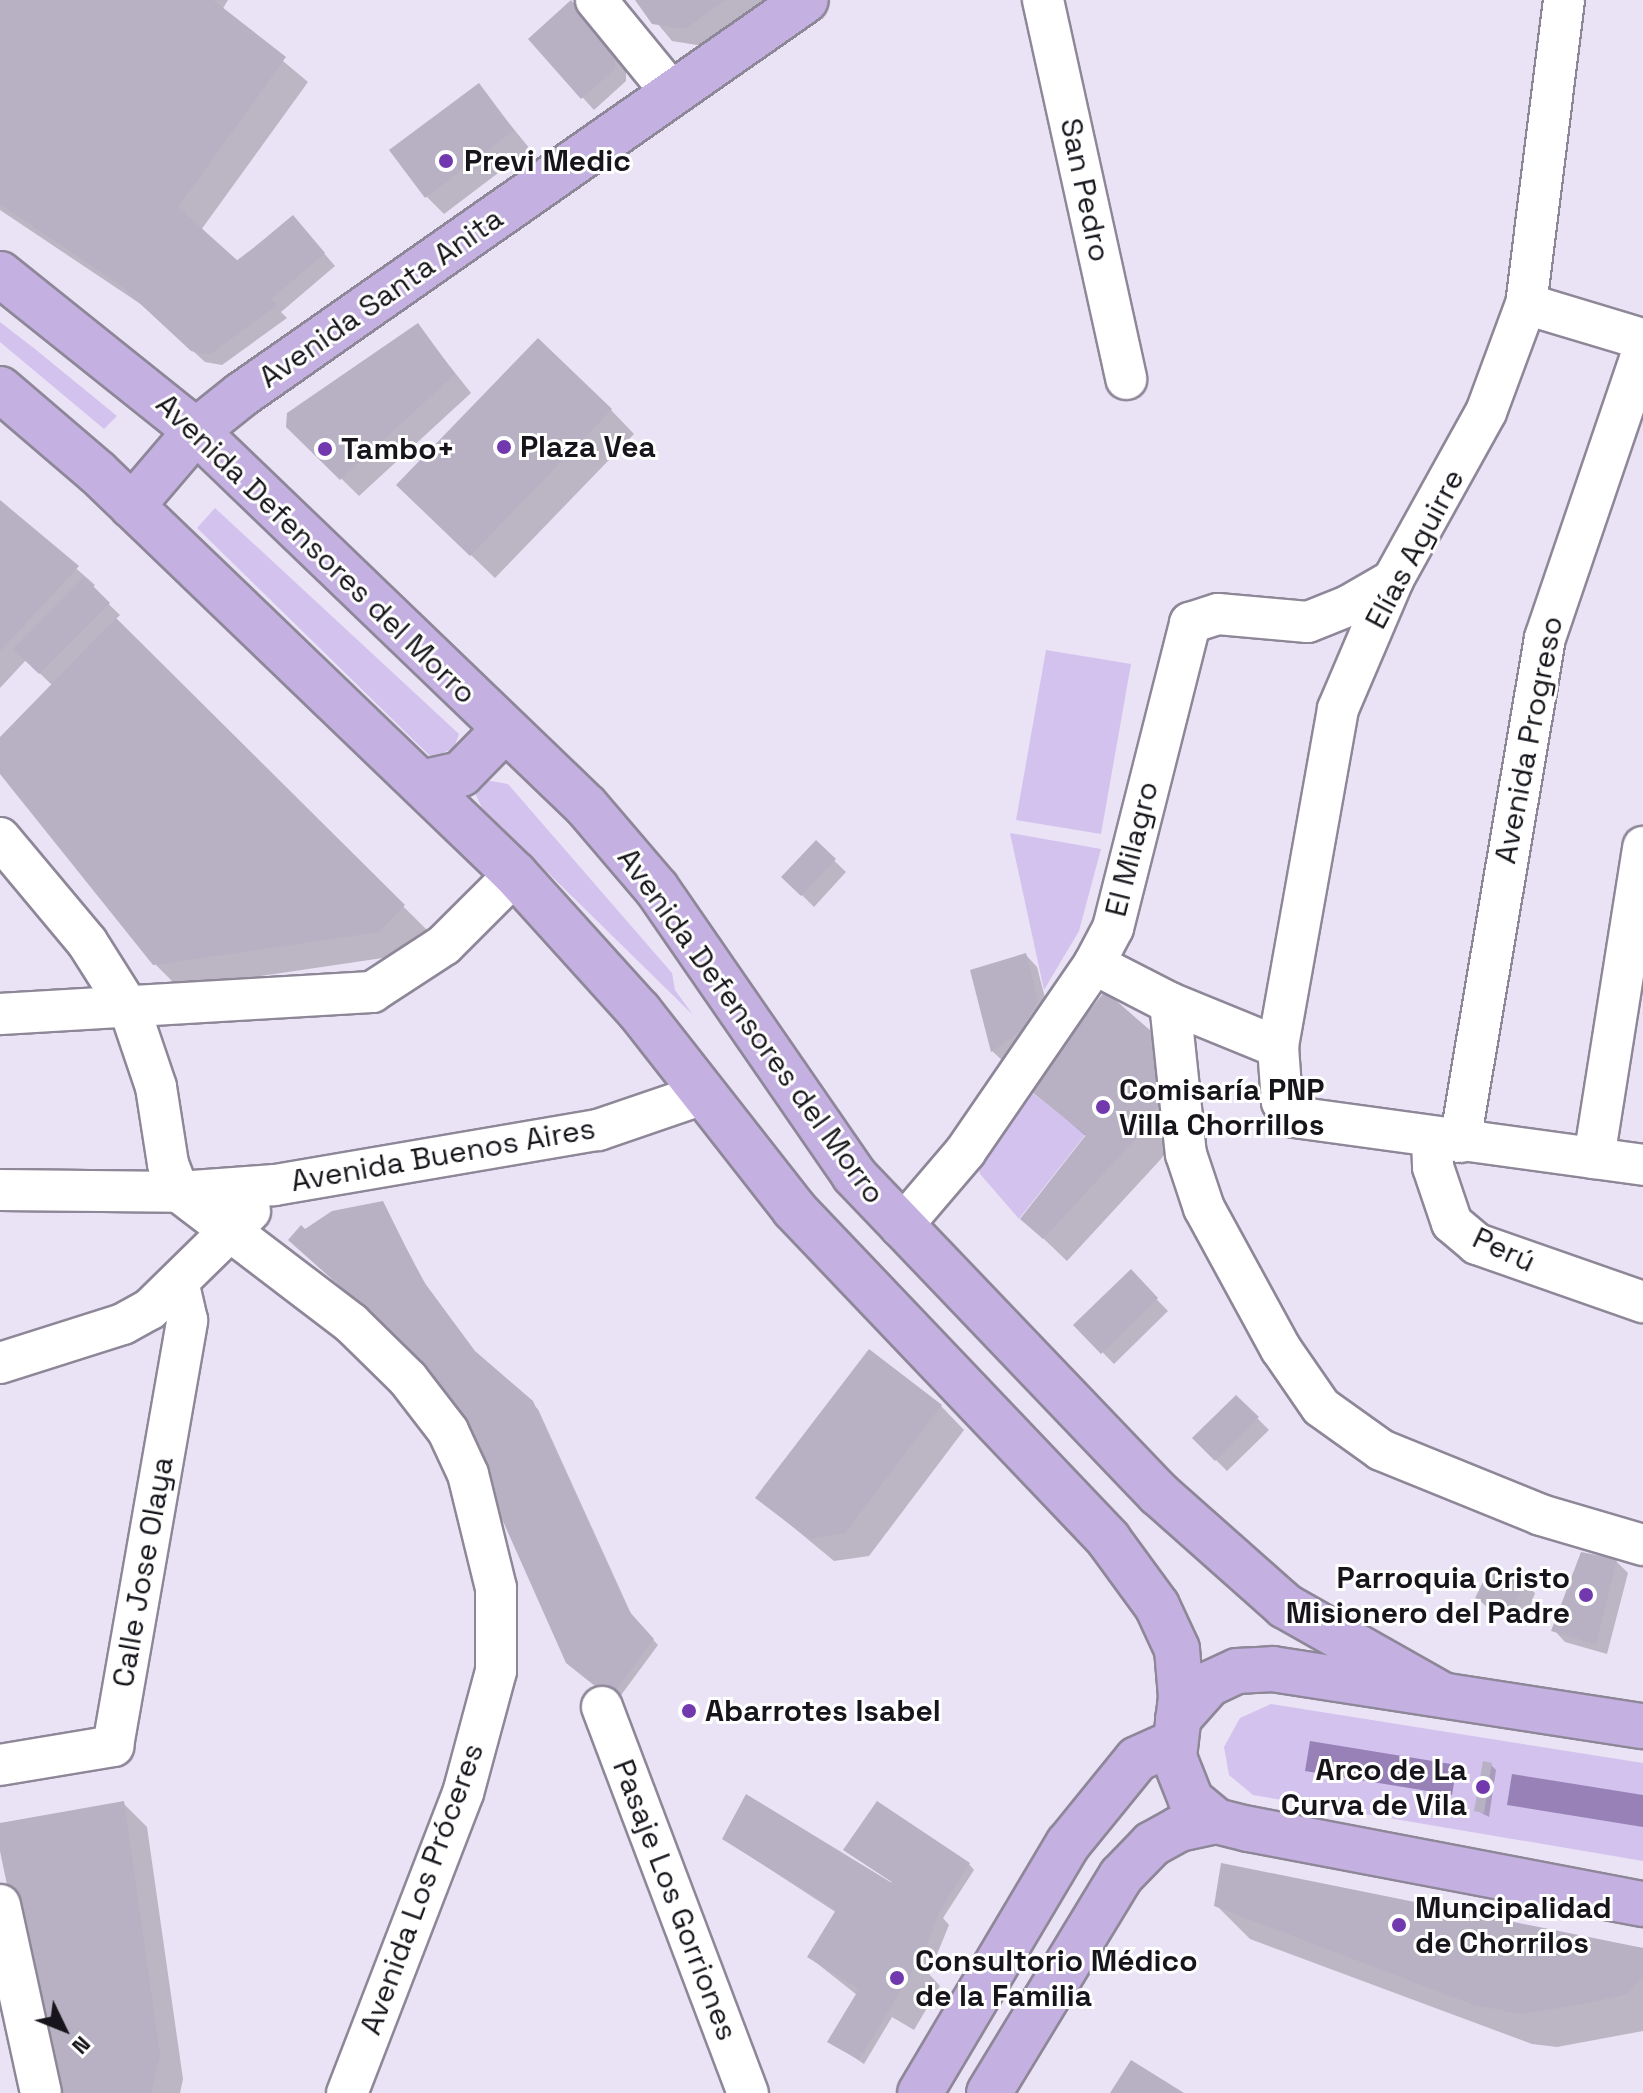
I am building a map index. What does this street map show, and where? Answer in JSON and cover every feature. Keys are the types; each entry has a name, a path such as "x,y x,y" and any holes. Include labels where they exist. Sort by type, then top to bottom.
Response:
{"main road":[{"name":"Avenida Santa Anita","path":"132,506 196,431 806,0"},
{"name":"Avenida Defensores del Morro","path":"0,274 196,431 586,806 657,889 812,1120 901,1227 1159,1494 1241,1570 1330,1635 1442,1695"},
{"path":"0,389 132,506 515,874 639,1011 794,1209 1014,1437 1134,1572 1177,1649 1178,1778 1191,1800 1216,1821"},
{"path":"421,783 461,774 505,729"},
{"name":"Avenida Defensores del Morro","path":"1176,1731 1209,1684 1237,1671 1273,1669 1643,1726"},
{"path":"920,2093 1068,1844 1137,1759 1176,1731"},
{"path":"989,2093 1121,1876 1152,1844 1179,1829 1216,1821 1643,1904"}],"street":[{"path":"596,0 673,94"},
{"name":"San Pedro","path":"1043,0 1126,379"},
{"name":"Elías Aguirre","path":"1446,1139 1294,1117 1282,1102 1278,1047 1338,709 1393,580 1486,412 1526,304 1564,0"},
{"path":"1526,304 1643,339"},
{"name":"Avenida Progreso","path":"1446,1139 1545,638 1643,350"},
{"name":"El Milagro","path":"901,1227 965,1152 1094,964 1113,928 1190,623 1218,614 1308,622 1348,606 1393,580"},
{"path":"0,838 87,942 130,1010 148,1058 179,1192"},
{"path":"1594,1158 1643,847"},
{"path":"0,1014 130,1010 372,992 444,945 515,874"},
{"path":"1094,964 1170,1003 1278,1047"},
{"path":"1170,1003 1186,1154 1204,1208 1281,1349 1321,1407 1381,1450 1541,1515 1643,1545"},
{"name":"Avenida Buenos Aires","path":"0,1363 123,1324 179,1286 275,1185 598,1130 703,1094"},
{"path":"1446,1139 1643,1165"},
{"name":"Perú","path":"1446,1139 1433,1167 1452,1223 1477,1244 1643,1302"},
{"path":"0,1190 179,1192 275,1185"},
{"name":"Avenida Los Próceres","path":"179,1192 351,1323 408,1379 448,1431 468,1474 496,1588 496,1671 463,1793 360,2086"},
{"name":"Calle Jose Olaya","path":"0,1765 113,1746 187,1320 179,1286"},
{"name":"Pasaje Los Gorriones","path":"602,1707 748,2093"},
{"path":"0,1905 25,2071"}],"shaded area":[{"path":"0,322 117,416 104,429 0,342"},
{"path":"215,508 459,734 454,748 432,758 197,528"},
{"path":"1046,650 1131,664 1101,834 1016,820"},
{"path":"485,780 508,784 672,973 675,990 693,1015 482,808 476,795 477,784"},
{"path":"1010,833 1101,849 1079,931 1044,990"},
{"path":"1027,1089 1086,1134 1019,1219 980,1174 977,1161"},
{"path":"1271,1704 1643,1763 1643,1861 1253,1795 1229,1775 1224,1747 1240,1718"},
{"path":"1310,1741 1457,1765 1452,1795 1305,1771"},
{"path":"1512,1774 1643,1795 1643,1827 1507,1805"}],"building":[{"path":"0,0 213,0 286,57 178,207 238,261 293,215 325,253 271,299 277,305 209,355 191,351 120,285 0,204"},
{"path":"571,0 615,48 615,69 581,99 528,39"},
{"path":"635,0 725,0 685,29 652,24"},
{"path":"479,83 514,130 425,198 389,150"},
{"path":"418,323 455,374 340,480 286,427 287,413"},
{"name":"Plaza Vea","path":"538,338 612,409 470,556 396,485"},
{"path":"0,500 79,566 0,651"},
{"path":"84,577 110,603 39,674 13,649"},
{"path":"116,618 405,905 379,932 153,965 0,774 0,737"},
{"path":"816,840 836,859 801,896 781,877"},
{"path":"1026,953 1038,1000 1021,1031 991,1052 970,970"},
{"name":"Comisaría PNP Villa Chorrillos","path":"1105,991 1167,1045 1171,1085 1138,1136 1043,1239 1020,1219 1086,1135 1028,1089"},
{"path":"383,1201 421,1278 475,1351 533,1401 628,1610 654,1639 610,1698 566,1663 454,1411 381,1323 288,1240 301,1225 305,1229 332,1211"},
{"path":"1131,1269 1158,1298 1101,1354 1073,1325"},
{"path":"869,1349 942,1405 845,1533 809,1539 755,1498"},
{"path":"1236,1395 1259,1417 1215,1461 1192,1438"},
{"name":"Parroquia Cristo Misionero del Padre","path":"1581,1552 1617,1559 1596,1644 1551,1631"},
{"path":"1489,1570 1524,1580 1512,1611 1475,1598"},
{"name":"Arco de La Curva de Vila","path":"1483,1761 1492,1763 1484,1813 1474,1811"},
{"path":"746,1794 910,1894 843,1850 877,1801 970,1863 939,1912 924,1952 859,2060 827,2042 859,1989 807,1957 836,1910 722,1839"},
{"path":"124,1801 160,2055 151,2093 50,2093 0,1851 0,1823"},
{"name":"Muncipalidad de Chorrilos","path":"1221,1863 1643,1948 1643,1976 1627,1994 1583,2004 1522,2014 1474,2005 1214,1906"},
{"path":"1131,2060 1184,2093 1110,2093"}],"place":[{"name":"Previ Medic","path":"446,161"},
{"name":"Plaza Vea","path":"504,447"},
{"name":"Tambo+","path":"325,449"},
{"name":"Comisaría PNP Villa Chorrillos","path":"1103,1107"},
{"name":"Parroquia Cristo Misionero del Padre","path":"1586,1595"},
{"name":"Abarrotes Isabel","path":"689,1711"},
{"name":"Arco de La Curva de Vila","path":"1483,1787"},
{"name":"Muncipalidad de Chorrilos","path":"1399,1925"},
{"name":"Consultorio Médico de la Familia","path":"897,1978"}]}
